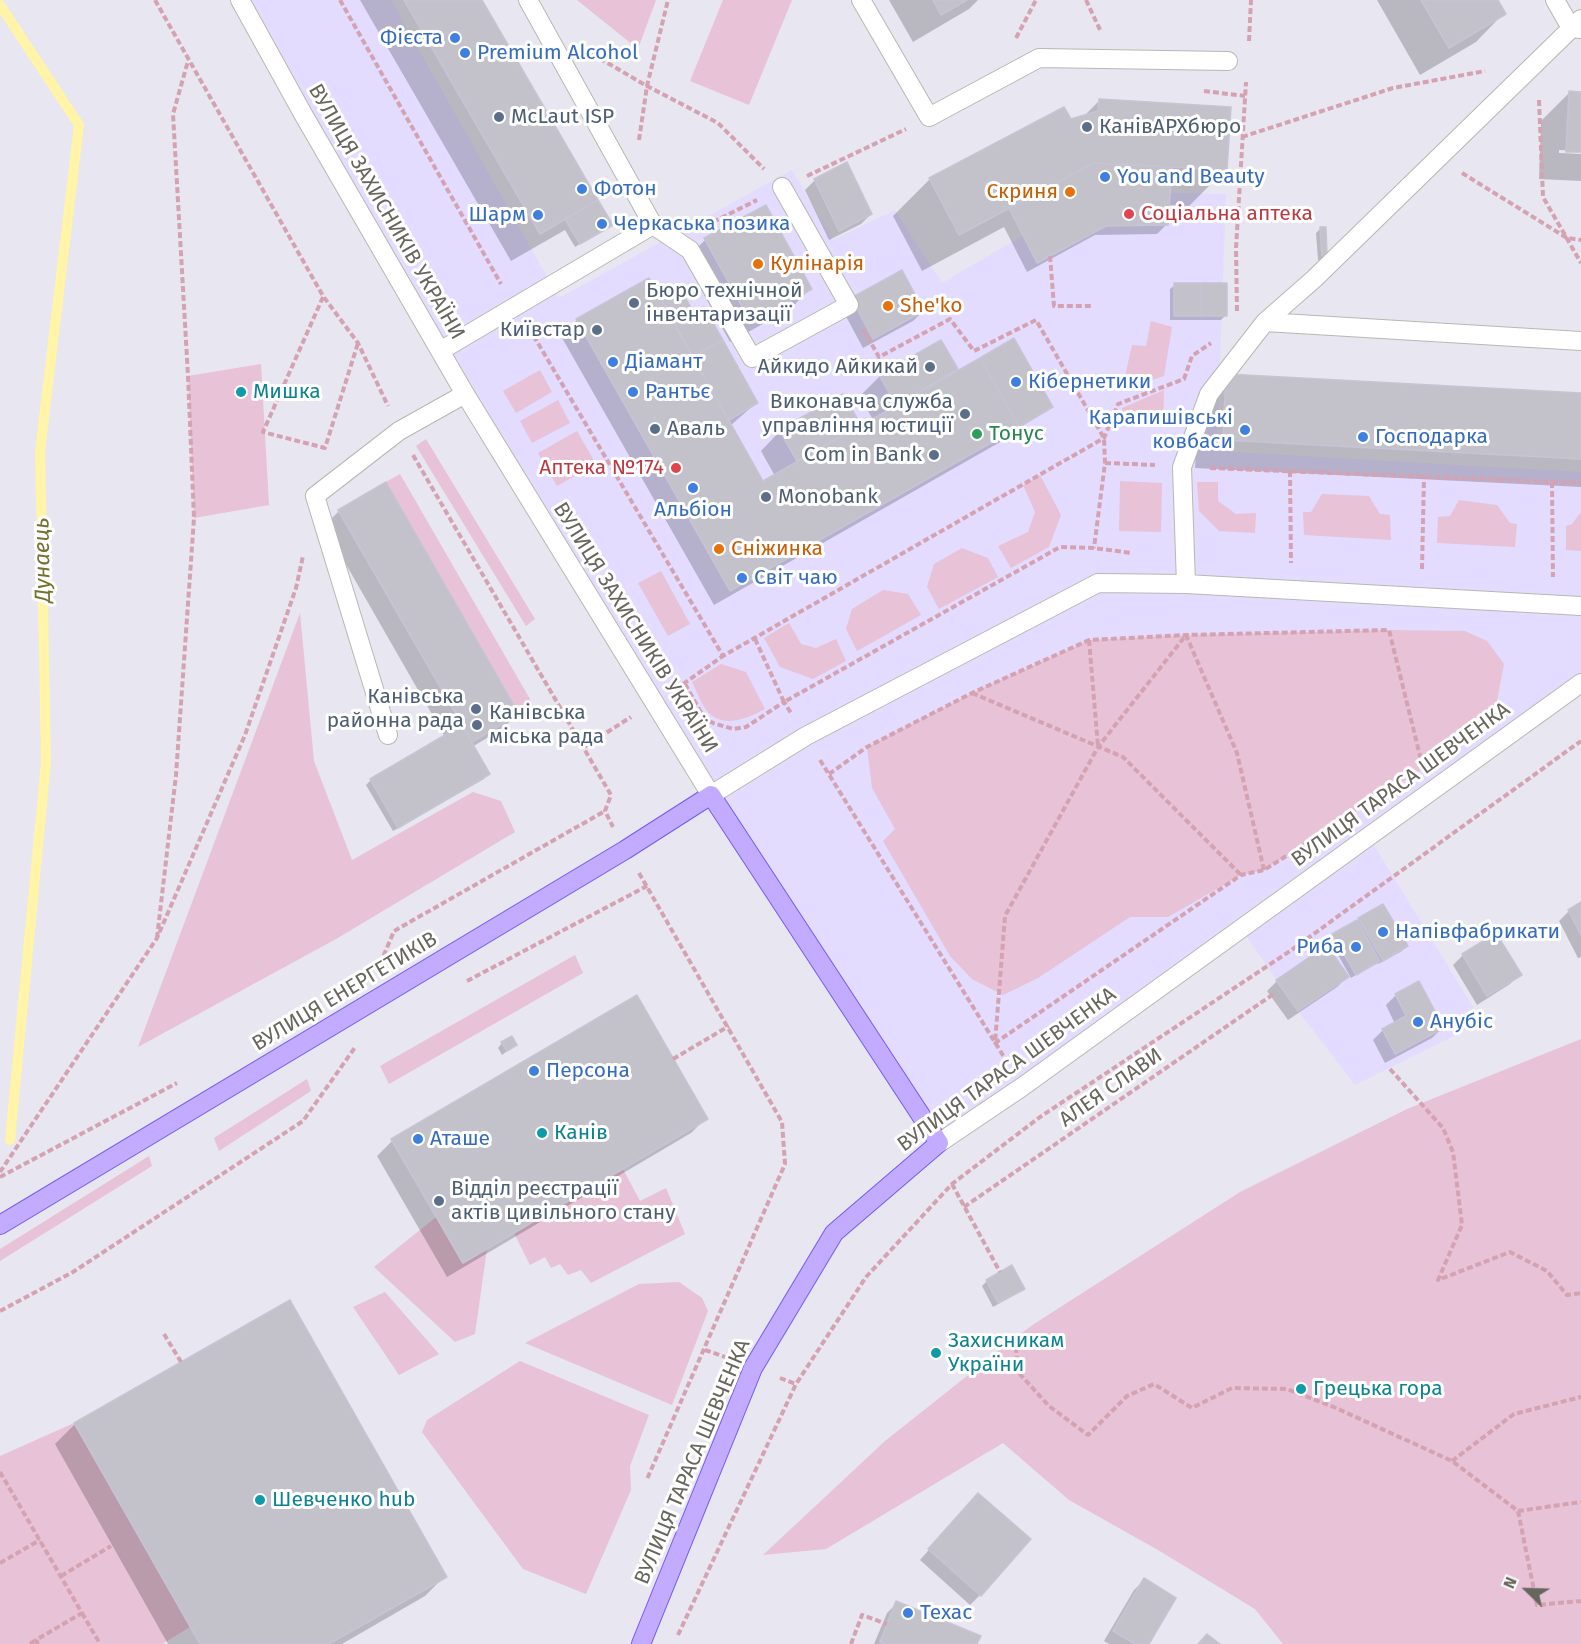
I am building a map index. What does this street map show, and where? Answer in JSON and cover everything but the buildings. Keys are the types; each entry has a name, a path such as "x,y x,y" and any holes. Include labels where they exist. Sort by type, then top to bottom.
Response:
{"main road":[{"name":"ВУЛИЦЯ ЕНЕРГЕТИКІВ","path":"0,1225 624,850 711,795"},
{"name":"ВУЛИЦЯ ЗАХИСНИКІВ УКРАЇНИ","path":"711,795 939,1143"},
{"name":"ВУЛИЦЯ ТАРАСА ШЕВЧЕНКА","path":"641,1644 753,1368 834,1233 939,1143"}],"street":[{"name":"ВУЛИЦЯ ЗАХИСНИКІВ УКРАЇНИ","path":"240,0 465,394 711,795"},
{"path":"528,0 633,185 653,225 690,250 752,358 849,304 782,187"},
{"path":"861,0 929,117 1039,58 1228,61"},
{"path":"1186,584 1182,466 1209,394 1265,322 1314,279 1537,62 1578,26 1555,0"},
{"path":"440,351 653,225"},
{"path":"1265,322 1581,341"},
{"path":"388,735 315,496 399,431 465,394"},
{"path":"711,795 806,736 1098,583 1186,584 1581,606"},
{"name":"ВУЛИЦЯ ТАРАСА ШЕВЧЕНКА","path":"939,1143 1022,1087 1581,683"}],"path":[{"path":"155,0 323,297 358,343 399,431 611,795 605,811 394,931 378,969"},
{"path":"340,0 514,307 538,342 723,656 1104,438"},
{"path":"633,185 647,86 668,0"},
{"path":"1016,39 1036,0"},
{"path":"1248,48 1251,0"},
{"path":"590,52 647,86 718,123 782,187"},
{"path":"157,939 176,775 194,518 173,114 188,60"},
{"path":"1537,62 1543,197 1581,263"},
{"path":"1242,137 1393,88 1493,70"},
{"path":"1232,319 1237,311 1236,248 1247,72"},
{"path":"698,230 929,117"},
{"path":"1439,158 1567,238 1581,240"},
{"path":"1050,256 1054,306 1091,306"},
{"path":"323,297 263,432 325,448 358,343"},
{"path":"849,304 879,357 950,319 974,351 1036,320 1104,438"},
{"path":"1094,548 1105,464 1104,438 1119,404 1184,379 1192,356 1212,343"},
{"path":"1105,464 1182,466"},
{"path":"1231,469 1581,483"},
{"path":"1290,471 1291,568"},
{"path":"1422,577 1424,477"},
{"path":"1552,482 1553,582"},
{"path":"0,1175 157,939 245,735 296,588 303,553"},
{"path":"829,774 867,747 972,693 1089,640 1389,630 1423,769"},
{"path":"995,1043 1005,916 1098,747 1186,635"},
{"path":"1186,635 1236,753 1264,870"},
{"path":"1089,640 1098,747"},
{"path":"684,684 704,718 734,729 746,727 784,702"},
{"path":"972,693 1123,757 1241,875"},
{"path":"806,736 1040,1117"},
{"path":"674,1644 796,1384 866,1278 952,1184 1040,1117 1290,951 1581,741"},
{"path":"605,811 624,850 729,1026 783,1122 785,1164 647,1479"},
{"path":"995,1043 1241,875 1264,870 1314,839"},
{"path":"458,986 647,886"},
{"name":"АЛЕЯ СЛАВИ","path":"964,1207 1275,993"},
{"path":"673,1059 729,1026"},
{"path":"0,1311 73,1272 303,1121 357,1045"},
{"path":"1390,1069 1443,1128 1453,1152 1462,1225 1438,1280 1510,1252 1547,1272 1568,1295 1581,1293"},
{"path":"0,1175 187,1078"},
{"path":"952,1184 1000,1272"},
{"path":"164,1334 181,1362"},
{"path":"1015,1338 1018,1372 1049,1406 1088,1435 1127,1396 1154,1383 1192,1407 1232,1388 1287,1389 1336,1408 1452,1461 1518,1511 1537,1605 1581,1601"},
{"path":"1452,1461 1514,1414 1581,1397"},
{"path":"0,1472 100,1644"},
{"path":"1518,1511 1581,1502"},
{"path":"0,1563 40,1540"},
{"path":"61,1576 111,1546"},
{"path":"30,1644 37,1642 82,1613"},
{"path":"851,1644 862,1615 887,1624"}],"shaded area":[{"path":"240,0 391,0 559,298 792,170 833,240 895,210 942,283 1099,191 1226,194 1217,451 1581,472 1581,683 1369,837 1482,1022 1355,1085 1298,1011 1241,928 939,1143 711,795"},
{"path":"577,0 656,0 638,49"},
{"path":"723,0 792,0 749,105 690,81"},
{"path":"1151,321 1172,327 1164,376 1122,390 1132,345 1146,346"},
{"path":"261,364 269,505 194,518 188,376"},
{"path":"540,370 552,392 516,413 503,391"},
{"path":"1164,390 1163,424 1122,424 1122,408"},
{"path":"558,400 570,423 532,443 520,421"},
{"path":"577,431 596,464 557,486 538,453"},
{"path":"426,439 535,619 526,626 416,446"},
{"path":"400,474 534,706 519,714 386,482"},
{"path":"1040,475 1061,515 1049,547 1011,568 998,546 1028,532 1035,512 1023,485"},
{"path":"1120,481 1162,483 1161,532 1119,531"},
{"path":"1197,482 1218,482 1218,501 1236,514 1256,513 1255,533 1219,531 1199,511"},
{"path":"1322,494 1369,496 1380,514 1390,515 1391,540 1304,535 1303,512 1311,512"},
{"path":"1459,500 1497,505 1510,523 1517,524 1515,547 1437,543 1438,517 1450,516"},
{"path":"1581,512 1581,551 1566,550 1566,526 1572,524"},
{"path":"962,548 988,558 998,577 939,609 927,587 934,564"},
{"path":"661,571 690,624 668,636 638,583"},
{"path":"883,590 908,594 921,615 857,651 846,629 852,609"},
{"path":"300,613 314,761 352,860 473,792 501,801 515,832 336,939 138,1047"},
{"path":"789,623 801,644 816,648 836,639 846,661 813,679 780,667 764,638"},
{"path":"1388,630 1465,631 1487,641 1504,664 1497,701 1481,722 1445,755 1264,870 1241,875 1168,917 1130,917 1038,978 1003,995 972,979 950,956 883,841 895,829 872,788 867,747 972,693 1089,640"},
{"path":"721,664 746,672 765,709 751,716 729,721 715,717 708,712 692,682"},
{"path":"575,955 583,973 389,1084 380,1066"},
{"path":"1581,1039 1581,1644 1283,1644 1255,1609 1158,1550 1069,1500 1003,1443 826,1549 763,1555 885,1441 1015,1338 1240,1192 1407,1109"},
{"path":"307,1079 311,1091 219,1151 214,1138"},
{"path":"149,1156 152,1166 0,1261 0,1249"},
{"path":"623,1169 640,1201 666,1188 685,1234 591,1283 581,1270 568,1275 560,1264 551,1268 545,1257 530,1265 514,1233"},
{"path":"436,1217 462,1263 487,1249 475,1334 455,1342 374,1267"},
{"path":"679,1282 702,1298 708,1311 672,1405 525,1343 639,1284"},
{"path":"385,1292 439,1354 399,1375 353,1307"},
{"path":"520,1361 649,1415 630,1466 631,1490 586,1594 523,1569 422,1432 427,1420"},
{"path":"74,1423 190,1627 162,1644 0,1644 0,1456"}],"waterway":[{"name":"Дунаець","path":"0,5 79,125 40,451 46,762 10,1140"}],"place":[{"name":"Фієста","path":"455,38"},
{"name":"Premium Alcohol","path":"465,53"},
{"name":"McLaut ISP","path":"499,117"},
{"name":"КанівАРХбюро","path":"1087,127"},
{"name":"You and Beauty","path":"1105,177"},
{"name":"Фотон","path":"582,189"},
{"name":"Скриня","path":"1070,192"},
{"name":"Соціальна аптека","path":"1129,214"},
{"name":"Шарм","path":"538,215"},
{"name":"Черкаська позика","path":"602,224"},
{"name":"Кулінарія","path":"758,264"},
{"name":"Бюро технічной інвентаризації","path":"634,303"},
{"name":"She'ko","path":"888,306"},
{"name":"Київстар","path":"597,330"},
{"name":"Діамант","path":"613,362"},
{"name":"Айкидо Айкикай","path":"930,367"},
{"name":"Кібернетики","path":"1016,382"},
{"name":"Мишка","path":"241,392"},
{"name":"Рантьє","path":"633,392"},
{"name":"Виконавча служба управління юстиції","path":"965,414"},
{"name":"Аваль","path":"655,429"},
{"name":"Карапишівські ковбаси","path":"1245,430"},
{"name":"Тонус","path":"977,434"},
{"name":"Господарка","path":"1363,437"},
{"name":"Com in Bank","path":"934,455"},
{"name":"Аптека №174","path":"676,468"},
{"name":"Альбіон","path":"693,488"},
{"name":"Monobank","path":"766,497"},
{"name":"Сніжинка","path":"719,549"},
{"name":"Світ чаю","path":"742,578"},
{"name":"Канівська районна рада","path":"476,709"},
{"name":"Канівська міська рада","path":"477,725"},
{"name":"Напівфабрикати","path":"1383,932"},
{"name":"Риба","path":"1356,947"},
{"name":"Анубіс","path":"1418,1022"},
{"name":"Персона","path":"534,1071"},
{"name":"Канів","path":"542,1133"},
{"name":"Аташе","path":"418,1139"},
{"name":"Відділ реєстрації актів цивільного стану","path":"439,1201"},
{"name":"Захисникам України","path":"936,1353"},
{"name":"Грецька гора","path":"1301,1389"},
{"name":"Шевченко hub","path":"260,1500"},
{"name":"Техас","path":"908,1613"}]}
